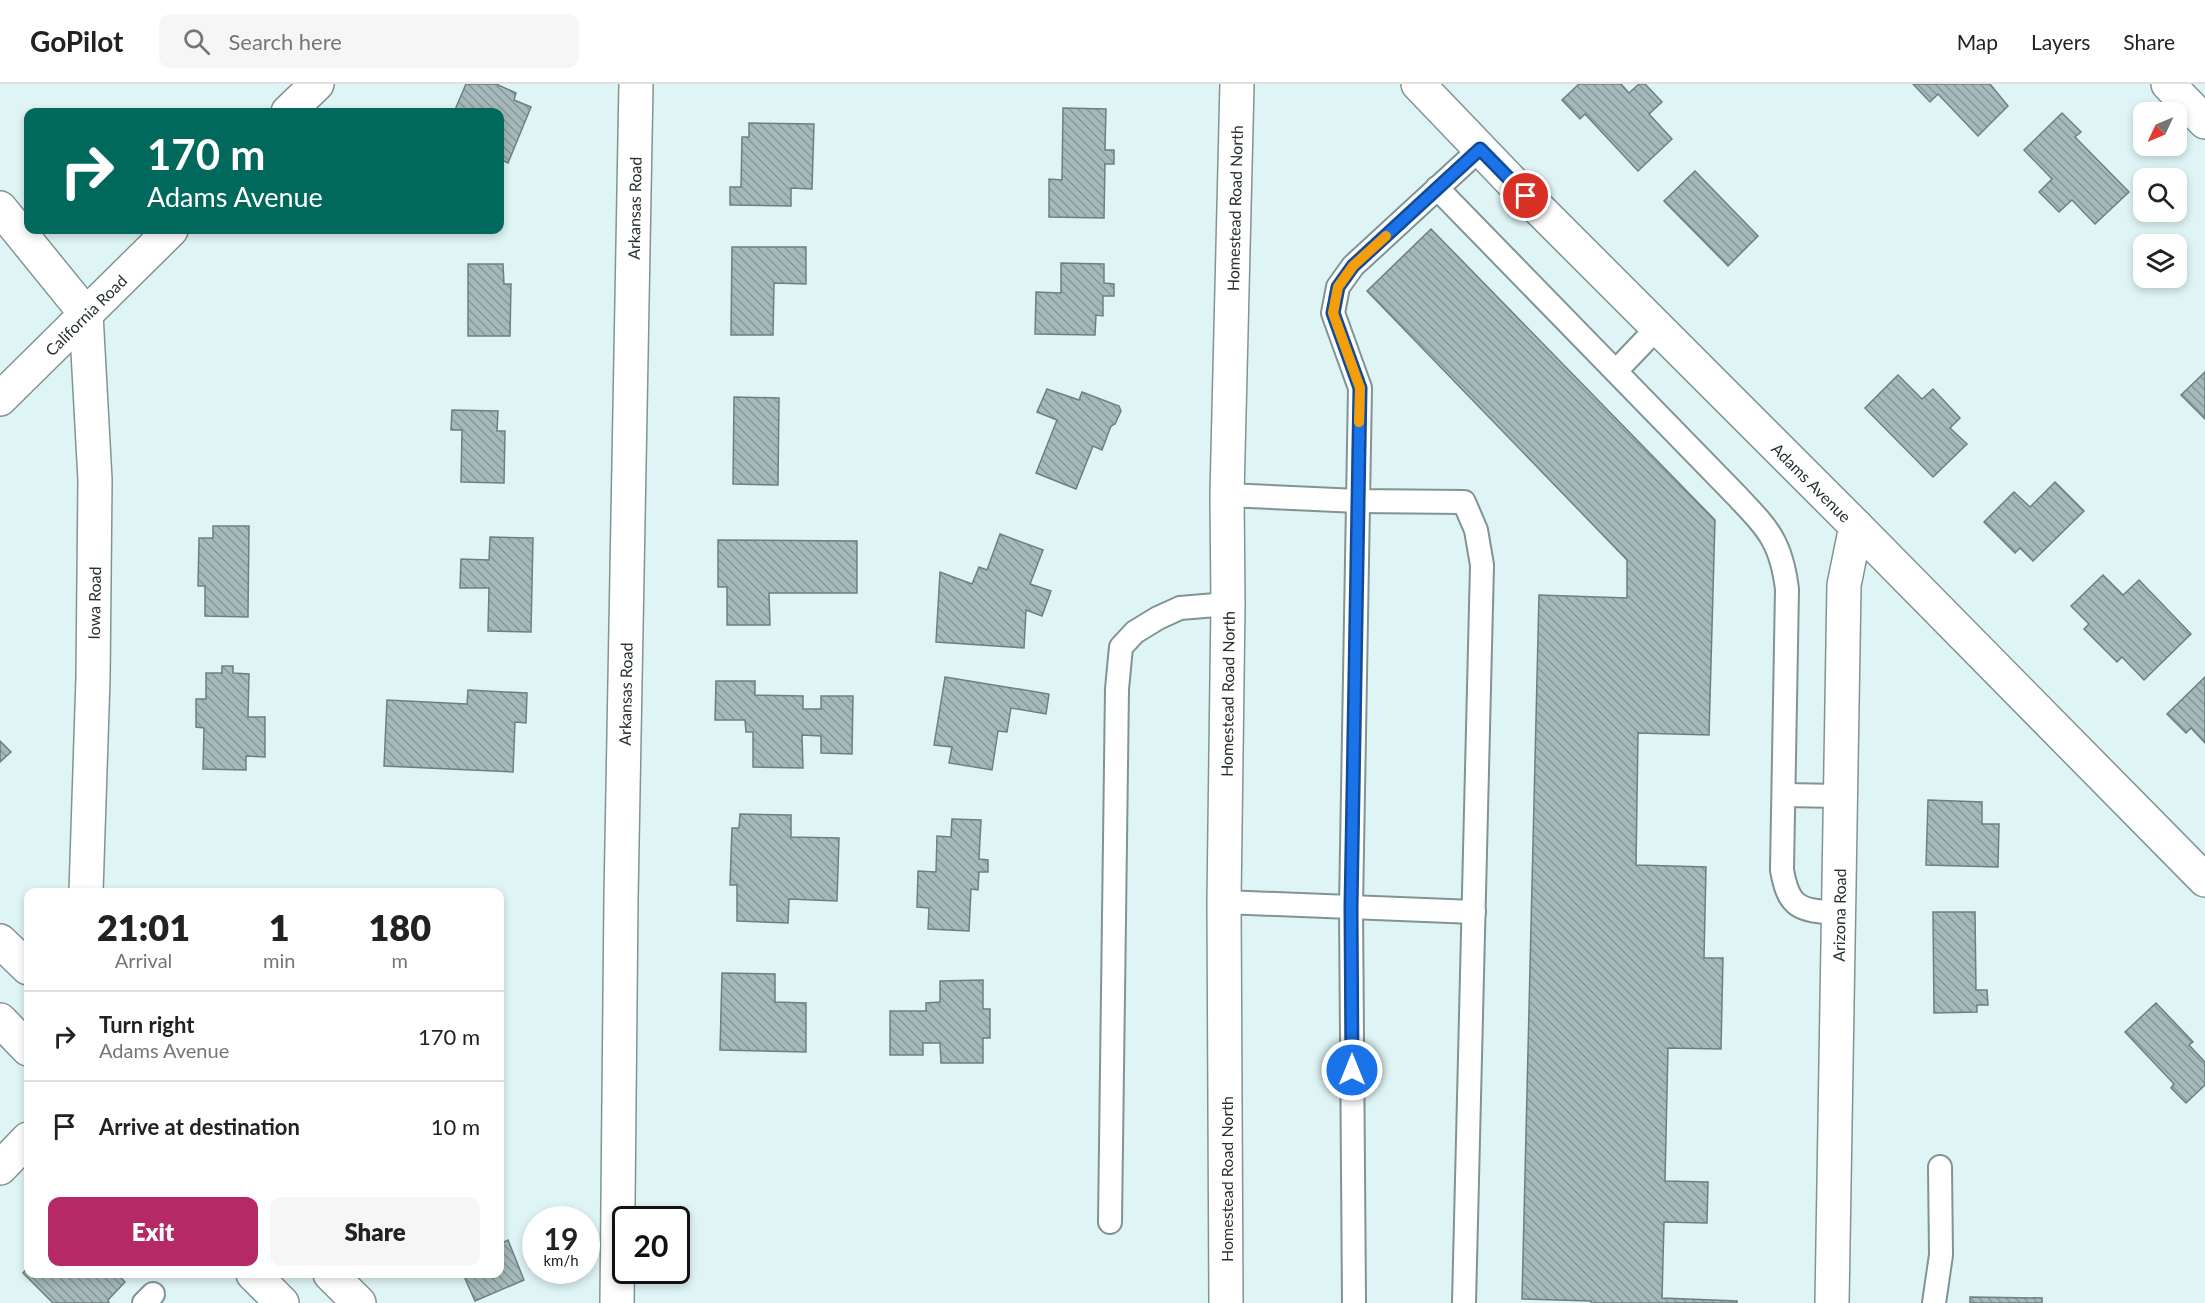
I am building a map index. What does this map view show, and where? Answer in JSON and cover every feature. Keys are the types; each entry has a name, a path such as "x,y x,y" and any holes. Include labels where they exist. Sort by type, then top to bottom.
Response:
{"street":[{"path":"292,108 317,84"},
{"name":"Arkansas Road","path":"617,1303 636,84"},
{"name":"Homestead Road North","path":"1226,1303 1224,903 1228,604 1227,495 1237,84"},
{"name":"Adams Avenue","path":"1418,84 2205,880"},
{"path":"2168,84 2205,122"},
{"path":"0,208 86,314"},
{"name":"California Road","path":"0,399 167,234"},
{"name":"Iowa Road","path":"86,314 95,480 93,678 86,888"},
{"name":"Arizona Road","path":"1832,1303 1844,585 1856,526"},
{"path":"0,941 24,964"},
{"path":"0,1020 24,1045"},
{"path":"0,1168 24,1143"},
{"path":"256,1278 282,1303"},
{"path":"334,1278 359,1303"}],"lane":[{"path":"1354,1303 1351,907 1360,388 1333,313 1338,287 1353,266 1480,149"},
{"path":"1437,188 1760,520 1779,550 1786,589 1782,870 1784,883 1790,899 1797,907 1806,911 1839,913"},
{"path":"1616,371 1658,327"},
{"path":"1227,495 1358,501 1464,502 1476,530 1482,565 1464,1303"},
{"path":"1110,1222 1117,689 1121,647 1135,632 1180,608 1228,604"},
{"path":"1784,795 1840,796"},
{"path":"1224,903 1474,912"},
{"path":"1934,1303 1941,1255 1940,1167"}],"building":[{"path":"466,84 496,84 516,93 514,100 531,107 508,163 504,161 504,108 456,108"},
{"path":"1579,84 1621,84 1629,93 1639,84 1645,84 1662,102 1649,114 1672,139 1638,171 1585,114 1580,119 1562,100"},
{"path":"1913,84 1990,84 2008,106 1978,136 1938,94 1930,102"},
{"path":"1063,108 1106,109 1105,150 1114,150 1114,164 1105,164 1104,218 1049,217 1049,179 1062,180"},
{"path":"2062,113 2081,132 2075,137 2129,192 2095,224 2072,200 2059,212 2039,192 2052,179 2024,150"},
{"path":"749,123 814,124 812,189 791,188 791,206 730,205 730,187 741,187 742,137 749,137"},
{"path":"1695,171 1758,236 1728,266 1664,201"},
{"path":"1431,229 1715,520 1709,735 1638,733 1636,865 1706,867 1704,958 1723,958 1721,1049 1668,1048 1665,1181 1708,1182 1707,1223 1664,1222 1662,1298 1737,1301 1737,1303 1591,1303 1591,1301 1522,1299 1539,595 1627,598 1627,560 1367,291"},
{"path":"732,247 806,247 806,284 774,283 773,335 731,335"},
{"path":"1061,263 1104,264 1104,283 1114,284 1114,296 1103,296 1103,316 1096,315 1095,335 1035,334 1036,292 1061,293"},
{"path":"468,264 503,264 504,284 511,284 510,336 468,336"},
{"path":"2205,372 2205,419 2181,395"},
{"path":"1898,375 1922,399 1933,389 1960,418 1950,428 1967,444 1933,477 1865,408"},
{"path":"1047,389 1079,400 1082,392 1119,406 1121,411 1115,424 1111,426 1102,450 1093,446 1076,489 1036,473 1057,420 1037,412"},
{"path":"734,397 779,398 778,485 733,484"},
{"path":"452,410 498,411 497,431 505,431 504,483 461,482 462,430 451,430"},
{"path":"2055,482 2084,511 2033,561 2020,548 2015,553 1984,522 2014,492 2030,507"},
{"path":"213,526 249,526 248,617 205,616 205,586 198,586 199,538 213,538"},
{"path":"1000,534 1043,550 1030,584 1051,591 1042,616 1026,610 1024,648 936,642 940,572 972,584 979,567 987,570"},
{"path":"490,537 533,538 531,632 488,631 489,588 460,588 461,559 489,560"},
{"path":"718,540 857,541 857,593 769,593 770,625 727,625 727,587 718,587"},
{"path":"2103,575 2123,595 2139,580 2191,634 2144,680 2122,657 2117,662 2084,629 2089,624 2071,606"},
{"path":"222,666 233,666 233,673 249,674 248,717 265,717 265,757 246,756 246,770 203,769 204,728 196,727 196,699 206,699 206,673 222,673"},
{"path":"945,677 1049,694 1046,714 1011,708 1007,732 998,731 992,770 949,763 952,747 934,745"},
{"path":"2205,677 2205,743 2191,728 2186,733 2167,714"},
{"path":"716,681 755,681 755,695 803,696 803,709 821,709 821,696 853,696 852,754 821,753 821,736 802,735 803,768 753,767 753,732 746,732 745,720 715,720"},
{"path":"468,690 527,693 526,723 515,722 513,772 384,766 387,700 467,704"},
{"path":"0,741 11,752 0,762"},
{"path":"1928,800 1982,802 1982,824 1999,824 1998,867 1926,865"},
{"path":"740,814 791,815 791,837 839,838 837,901 789,899 788,923 737,921 737,885 730,885 732,828 739,828"},
{"path":"952,819 981,820 979,859 988,860 988,872 979,872 978,890 971,889 969,931 928,929 929,908 917,907 918,871 936,872 937,836 951,837"},
{"path":"1933,912 1975,912 1976,990 1987,990 1988,1005 1977,1005 1977,1012 1934,1013"},
{"path":"722,973 775,974 775,1002 806,1003 806,1052 720,1050"},
{"path":"983,980 983,1009 990,1009 990,1038 983,1038 983,1063 941,1063 940,1043 923,1043 923,1055 890,1055 890,1011 926,1011 926,1003 940,1002 940,981"},
{"path":"2156,1003 2193,1042 2189,1045 2205,1062 2205,1085 2186,1103 2171,1088 2174,1084 2125,1032"},
{"path":"508,1240 522,1275 522,1281 475,1301 465,1278 504,1278 504,1242"},
{"path":"28,1278 121,1278 125,1282 108,1300 109,1303 53,1303"},
{"path":"1970,1297 2042,1298 2042,1303 1970,1303"}],"slow traffic":[{"path":"1359,422 1360,388 1333,313 1338,287 1353,266 1386,236"}],"route":[{"path":"1352,1070 1351,907 1360,388 1333,313 1338,287 1353,266 1480,149 1526,196"}]}
